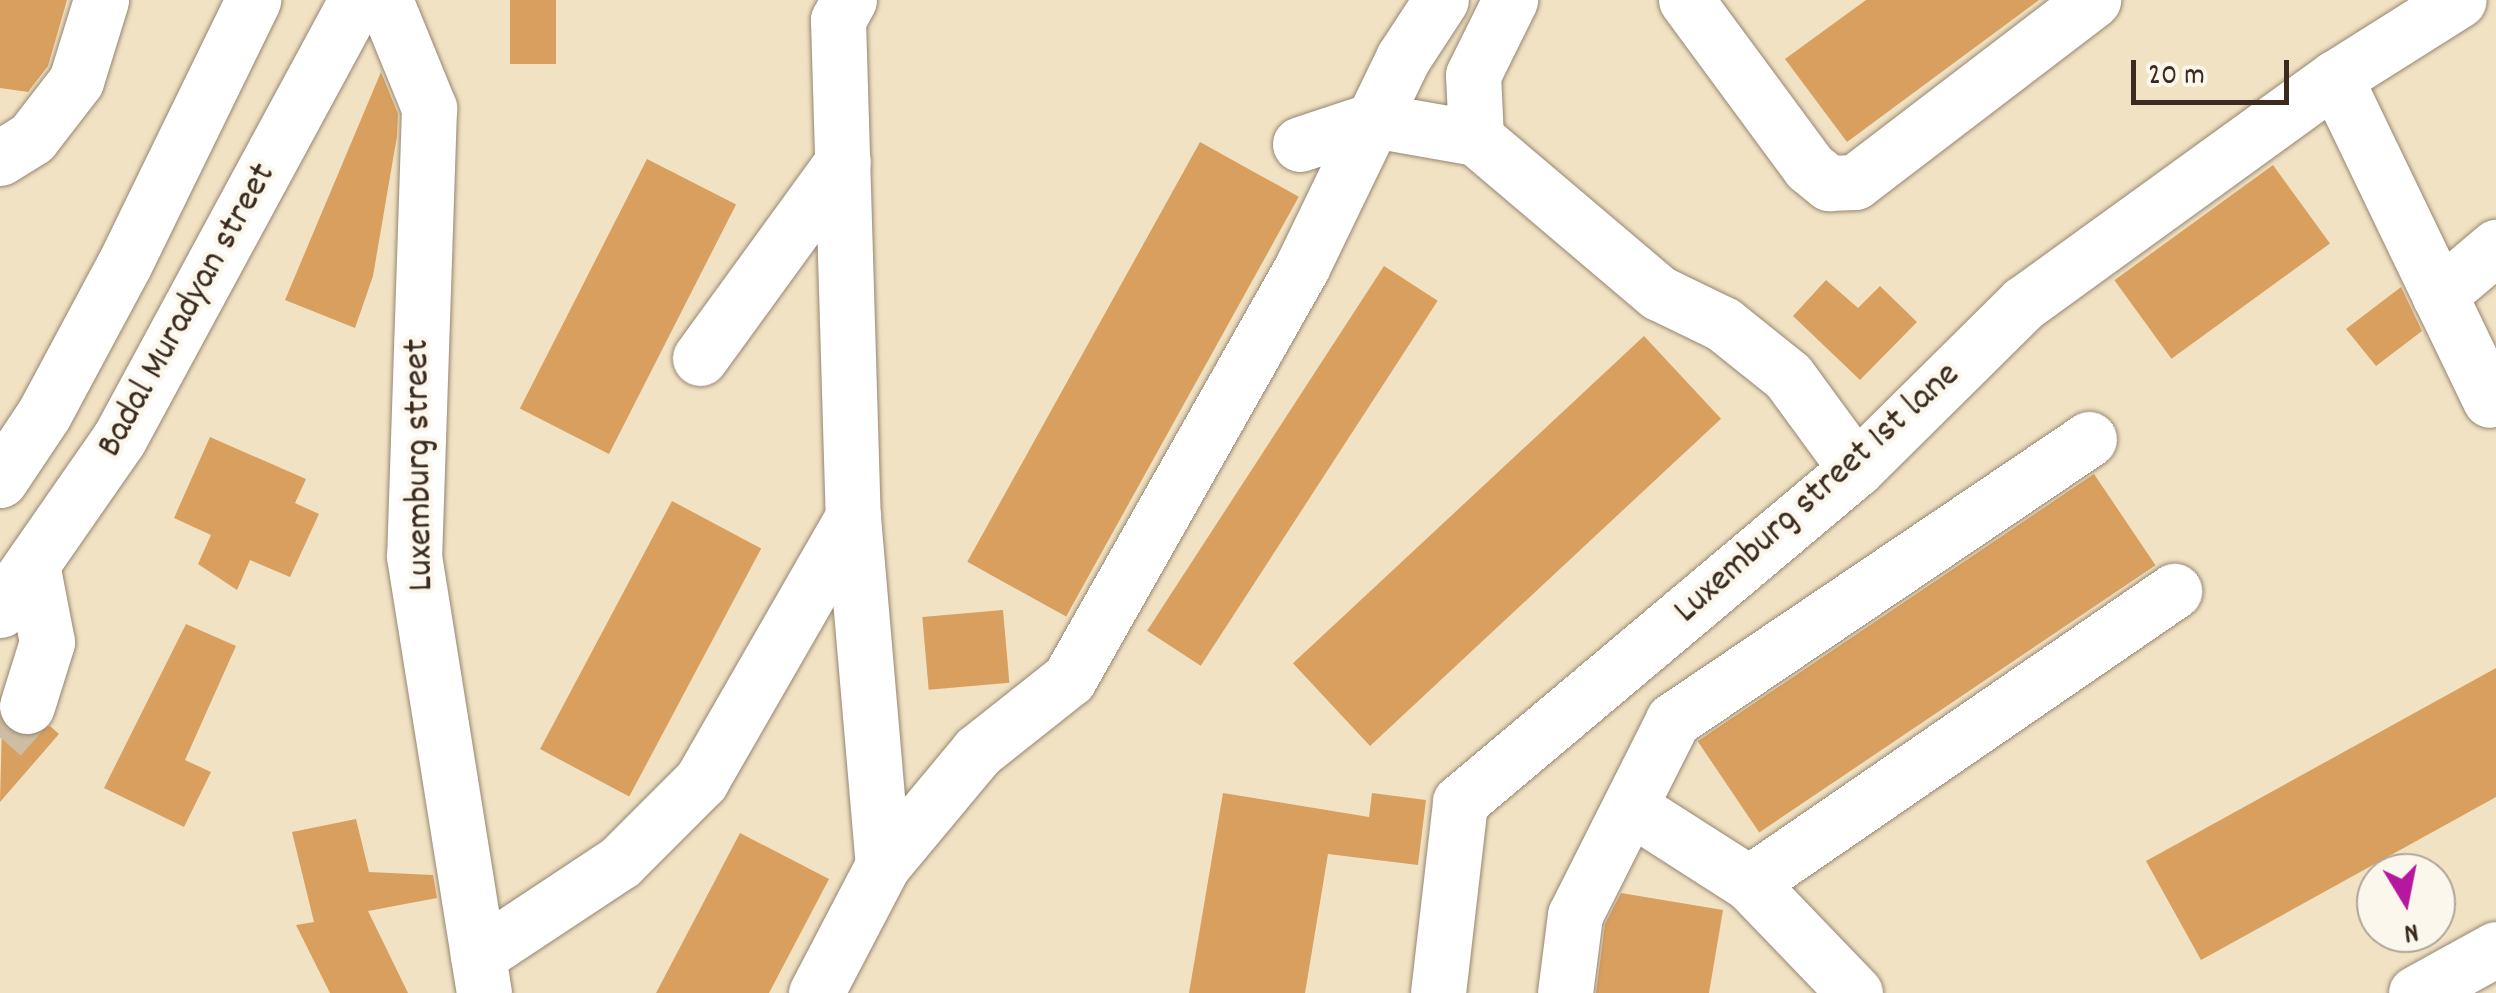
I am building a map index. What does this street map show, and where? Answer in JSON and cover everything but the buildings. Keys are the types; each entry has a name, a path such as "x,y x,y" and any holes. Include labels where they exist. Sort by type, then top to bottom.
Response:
{"street":[{"path":"0,158 32,138 76,81 100,0"},
{"name":"Badal Muradyan street","path":"0,480 44,414 124,266 253,0"},
{"name":"Badal Muradyan street","path":"0,610 119,439 201,297 356,0"},
{"name":"Luxemburg street","path":"385,0 429,108 414,556 481,975"},
{"path":"849,0 838,20 854,517 882,864"},
{"path":"816,993 882,864 978,752 1069,679 1302,266 1373,120 1441,0"},
{"path":"1476,138 1473,75 1510,0"},
{"path":"1686,0 1809,167 1829,182 1855,182 2093,0"},
{"name":"Luxemburg street 1st lane","path":"1438,993 1460,802 1856,469 2024,304 2334,78 2459,0"},
{"path":"2334,78 2490,400"},
{"path":"1300,144 1373,120 1476,138 1659,293 1723,324 1788,376 1856,469"},
{"path":"700,358 843,161"},
{"path":"2439,296 2496,247"},
{"path":"1565,993 1576,915 1673,720 2089,440"},
{"path":"481,975 620,862 702,781 854,517"},
{"path":"28,706 47,642 32,564"},
{"path":"1748,883 2174,592"},
{"path":"1630,807 1748,883 1855,993"},
{"path":"2416,993 2496,949"}],"tunnel":[{"path":"0,737 27,706"}]}
